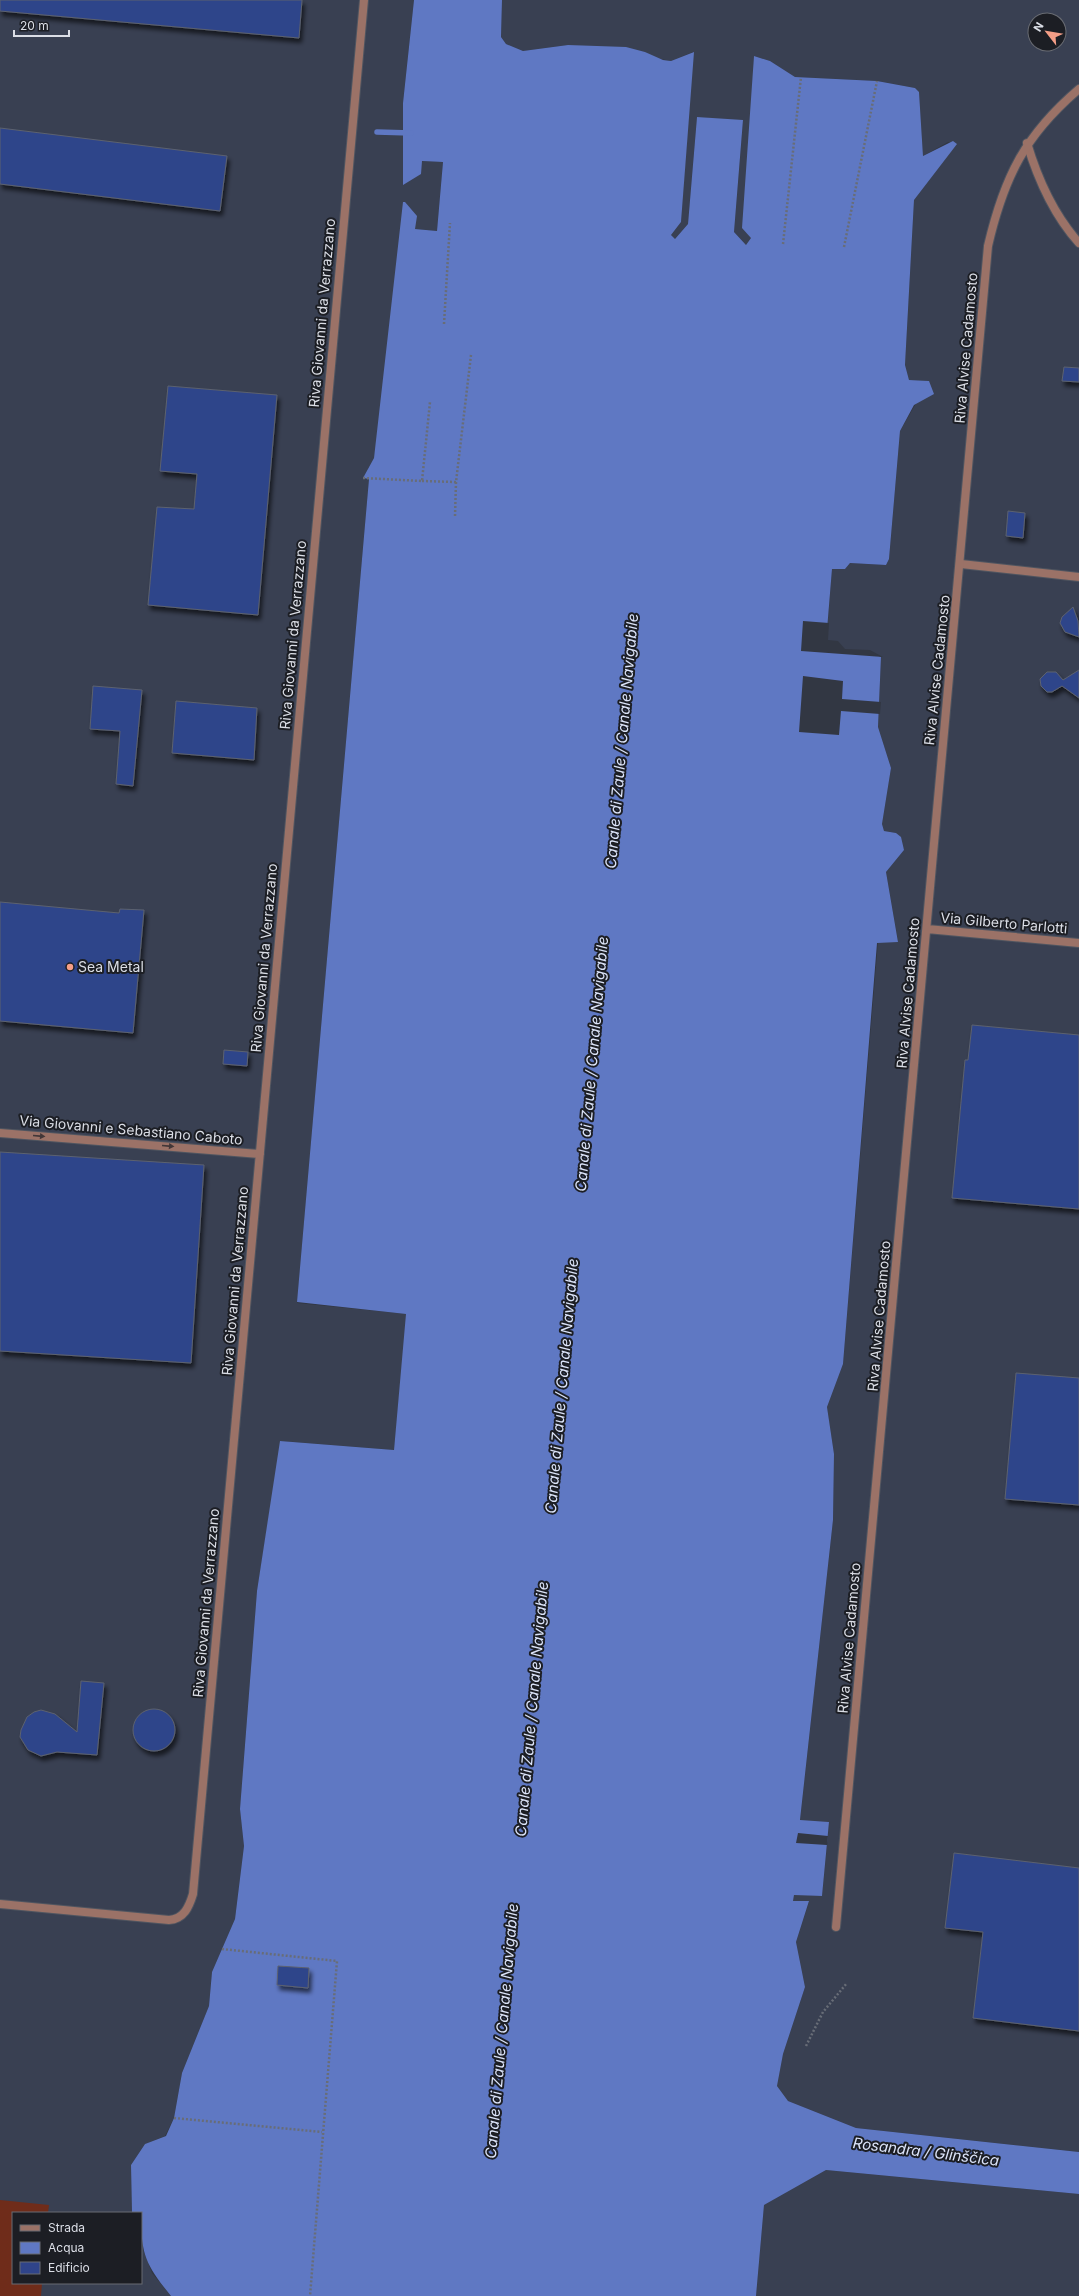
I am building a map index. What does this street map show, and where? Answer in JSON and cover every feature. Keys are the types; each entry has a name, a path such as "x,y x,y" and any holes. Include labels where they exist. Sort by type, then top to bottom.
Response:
{"street":[{"name":"Riva Giovanni da Verrazzano","path":"0,1904 169,1920 176,1919 182,1915 193,1894 364,0"},
{"name":"Riva Alvise Cadamosto","path":"836,1928 927,930 943,735 961,564 988,246 998,205 1020,154 1027,143 1062,103 1079,89"},
{"path":"1027,143 1036,173 1050,202 1063,225 1079,243"},
{"path":"961,564 1079,577"},
{"name":"Via Gilberto Parlotti","path":"927,930 1079,943"},
{"name":"Via Giovanni e Sebastiano Caboto","path":"0,1133 260,1154"}],"path":[{"path":"783,244 800,77"},
{"path":"844,247 877,82"},
{"path":"444,324 450,223"},
{"path":"455,516 456,482 471,355"},
{"path":"422,481 430,402"},
{"path":"363,478 456,482"},
{"path":"222,1949 337,1961 322,2132 310,2296"},
{"path":"806,2046 823,2012 847,1983"},
{"path":"174,2118 322,2132"}],"shaded area":[{"path":"0,0 414,0 403,103 422,161 443,162 437,231 415,229 374,458 363,478 369,479 297,1303 407,1314 394,1450 281,1441 257,1591 240,1809 244,1846 235,1919 212,1972 209,2006 182,2073 174,2118 165,2136 145,2144 131,2165 132,2212 12,2212 12,2284 142,2284 142,2247 152,2273 171,2296 0,2296"},
{"path":"502,0 1079,0 1079,2152 856,2128 788,2101 777,2086 783,2054 805,1987 796,1942 809,1902 793,1901 794,1894 822,1896 829,1822 800,1821 833,1520 834,1454 827,1407 843,1364 878,942 898,941 886,872 904,850 896,833 884,831 882,824 891,768 878,727 881,657 844,651 826,642 832,569 845,569 850,563 886,565 889,559 900,431 929,381 909,380 905,365 914,200 956,144 948,142 923,156 919,92 915,88 877,81 795,77 770,61 754,56 751,118 751,238 746,245 734,232 743,121 697,117 688,224 675,239 671,235 681,222 693,52 671,61 655,58 645,52 568,45 523,51 506,44 501,37"},
{"path":"826,2170 1079,2194 1079,2296 756,2296 764,2205"},
{"path":"0,2200 49,2205 48,2212 12,2212 12,2284 42,2284 41,2296 0,2296"}],"water":[{"path":"414,0 502,0 501,37 506,44 523,51 568,45 626,47 645,52 663,60 671,61 694,52 681,222 671,235 675,239 688,224 697,117 743,120 734,232 746,245 751,238 742,228 754,56 770,61 795,77 877,81 915,88 919,92 923,156 953,141 957,144 914,200 905,365 909,380 929,381 934,394 914,405 900,431 889,559 886,565 850,563 845,569 832,569 826,642 844,651 870,652 881,657 878,727 891,768 882,824 884,831 896,833 901,837 904,850 886,872 898,942 877,943 843,1364 827,1407 834,1454 833,1520 800,1820 829,1822 822,1896 794,1895 793,1901 809,1901 796,1942 805,1987 783,2054 777,2086 788,2101 856,2128 1079,2152 1079,2194 826,2170 764,2205 756,2296 171,2296 155,2275 146,2258 142,2239 142,2212 132,2212 131,2165 145,2144 166,2136 174,2118 182,2073 209,2006 212,1972 235,1919 244,1846 240,1809 257,1591 280,1441 394,1450 406,1314 297,1302 369,479 363,478 374,458 403,202 405,202 417,216 415,229 437,231 443,162 422,161 421,174 403,185 403,103"}],"pier":[{"path":"803,621 829,623 828,640 838,641 845,649 870,650 883,657 801,651"},
{"path":"803,676 843,681 842,699 881,702 880,714 841,711 839,735 799,732"},
{"path":"798,1833 828,1836 827,1845 796,1843"}],"building":[{"path":"0,0 302,0 299,38 0,11"},
{"path":"0,128 227,156 220,211 0,184"},
{"path":"1064,367 1079,368 1079,382 1062,381"},
{"path":"168,386 277,395 258,615 148,605 157,507 194,509 197,474 160,471"},
{"path":"1008,511 1025,513 1023,538 1006,536"},
{"path":"1073,607 1078,621 1079,637 1065,632 1060,623 1062,617"},
{"path":"1079,670 1079,698 1062,686 1052,692 1047,692 1041,686 1040,679 1047,672 1056,672 1063,680"},
{"path":"93,686 142,690 133,786 116,784 120,731 90,729"},
{"path":"176,701 257,708 254,760 172,753"},
{"name":"Sea Metal","path":"0,902 119,913 120,909 144,910 133,1033 0,1021"},
{"path":"972,1025 1079,1035 1079,1209 952,1198 965,1060 968,1060"},
{"path":"224,1050 248,1052 247,1066 223,1064"},
{"path":"0,1152 204,1165 191,1363 0,1351"},
{"path":"1016,1373 1079,1378 1079,1505 1005,1499"},
{"path":"81,1681 104,1683 97,1755 57,1752 41,1756 28,1750 20,1737 21,1730 27,1717 34,1712 41,1710 55,1714 77,1732"},
{"path":"154,1709 169,1715 175,1730 169,1745 154,1751 139,1745 133,1730 139,1715"},
{"path":"954,1853 1079,1868 1079,2031 973,2018 983,1932 945,1928"},
{"path":"278,1966 309,1968 308,1988 277,1985"}],"waterway":[{"path":"377,132 411,133"}],"place":[{"name":"Sea Metal","path":"70,967"}],"water label":[{"name":"Canale di Zaule / Canale Navigabile","path":"622,741"},
{"name":"Canale di Zaule / Canale Navigabile","path":"592,1064"},
{"name":"Canale di Zaule / Canale Navigabile","path":"562,1386"},
{"name":"Canale di Zaule / Canale Navigabile","path":"532,1709"},
{"name":"Canale di Zaule / Canale Navigabile","path":"502,2031"},
{"name":"Rosandra / Glinščica","path":"926,2152"}]}
